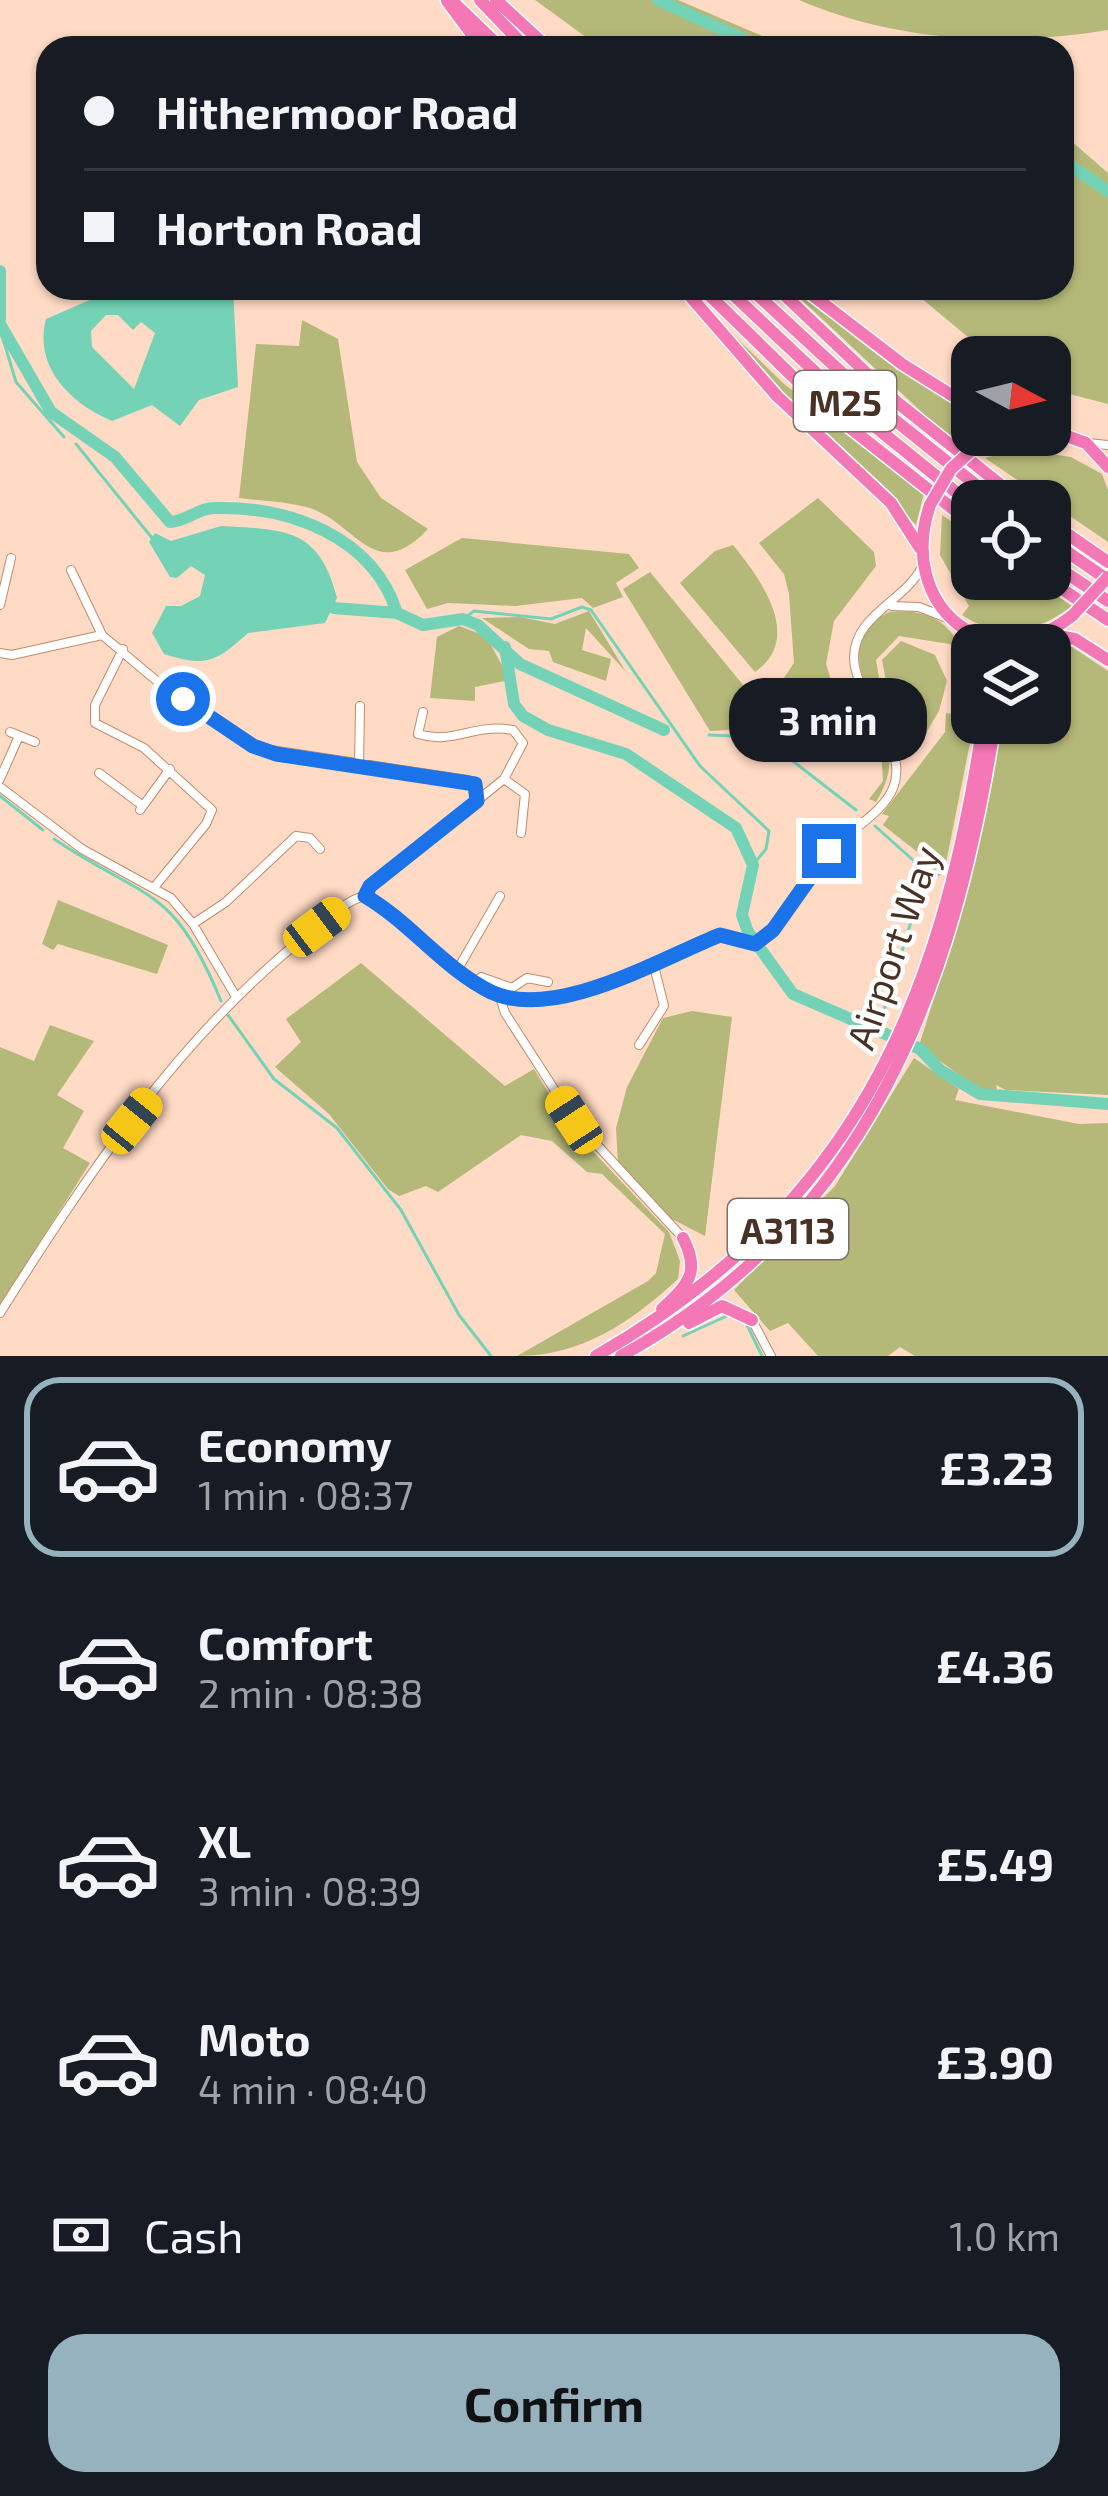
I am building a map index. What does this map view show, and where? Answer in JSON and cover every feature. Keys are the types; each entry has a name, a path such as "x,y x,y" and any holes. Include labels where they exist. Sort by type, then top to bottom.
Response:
{"highway":[{"path":"449,0 474,36"},
{"path":"449,0 488,36"},
{"path":"479,0 514,36"},
{"path":"496,0 535,36"},
{"name":"M25","path":"693,300 777,396 891,503 920,548"},
{"name":"M25","path":"714,300 825,408 951,507"},
{"name":"M25","path":"739,300 863,417 951,488"},
{"name":"M25","path":"763,300 881,410 969,480"},
{"name":"M25","path":"790,300 898,403 995,480"},
{"name":"M25","path":"819,300 951,395"},
{"path":"1071,438 1086,443 1108,467"},
{"path":"957,624 931,594 920,548 930,505 951,469 966,456"},
{"path":"1071,536 1108,562"},
{"path":"1059,624 1108,579 1071,554"},
{"path":"1071,576 1108,602"},
{"path":"1071,595 1108,620"},
{"path":"1071,640 1108,660"},
{"name":"Airport Way","path":"907,1035 951,882 979,744"},
{"name":"Airport Way","path":"625,1354 717,1294 783,1234 849,1154 907,1035 958,901 991,744"},
{"name":"Airport Way","path":"596,1356 726,1270 793,1204 899,1052"},
{"path":"640,1331 693,1276 694,1264 683,1238"},
{"path":"625,1354 661,1340 716,1308 731,1307 752,1319"}],"street":[{"path":"1086,443 1108,446"},
{"path":"0,605 11,558"},
{"path":"868,715 854,650 866,624 891,606 922,567"},
{"path":"71,570 102,634 158,682 253,746 358,767 468,780 480,796"},
{"path":"891,606 919,607 949,619"},
{"path":"89,636 93,622"},
{"path":"0,653 12,655 102,634"},
{"path":"123,650 95,704 95,723 144,748 209,802 211,816 156,885"},
{"path":"358,767 360,706"},
{"path":"0,1313 86,1180 235,995 317,927 365,896 370,886 504,779 523,737 513,730 482,725 447,739 424,736 418,734 423,712"},
{"path":"854,725 868,715"},
{"path":"365,896 499,994 551,998 654,966 720,935 751,945 765,938 821,859 866,825 893,787 896,766 889,741 876,718 868,715"},
{"path":"35,742 15,734 0,783 82,849 156,885 193,924 235,995"},
{"path":"105,776 141,808 170,769"},
{"path":"504,779 525,794 518,817 521,833"},
{"path":"193,924 296,836 310,838 320,848"},
{"path":"459,967 500,901"},
{"path":"639,1045 664,1006 654,966"},
{"path":"476,981 481,977 512,988 527,978 548,982"},
{"path":"499,994 574,1120 683,1238"},
{"path":"752,1319 771,1356"}],"green space":[{"path":"535,0 678,0 762,36 584,36"},
{"path":"799,0 1108,0 1108,30 1056,36 943,36 836,14"},
{"path":"1074,143 1108,173 1108,404 1071,394 1071,336 967,336 923,300 1074,300"},
{"path":"802,300 951,401 951,440"},
{"path":"714,316 783,383 924,493 916,525 790,401"},
{"path":"302,320 338,339 357,462 381,498 428,529 393,552 365,545 306,507 239,498 256,344 299,346"},
{"path":"1064,456 1102,474 1108,490 1108,542 1071,517 1071,480 1017,480 985,458"},
{"path":"818,498 874,552 876,566 834,621 826,664 840,709 825,721 797,726 783,718 773,694 794,663 789,594 784,574 759,543"},
{"path":"942,515 951,521 951,574 940,555"},
{"path":"462,538 629,554 639,568 616,583 623,597 593,608 582,598 516,606 448,603 427,609 405,570"},
{"path":"733,545 765,590 777,625 769,658 755,672 680,583 715,551"},
{"path":"650,572 758,703 763,728 710,731 623,589"},
{"path":"966,600 1063,600 1072,606 1040,624 979,624 962,615 969,606"},
{"path":"589,611 626,672 586,628 582,650 611,659 606,681 553,662 549,651 529,649 482,618 520,617 555,624"},
{"path":"889,612 912,612 930,617 951,633 951,646 899,636 876,660 884,707 875,706 860,666 861,642 875,621"},
{"path":"459,626 486,636 510,680 475,687 475,701 430,698 437,637"},
{"path":"901,641 935,655 947,681 939,711 913,755 900,755 882,660"},
{"path":"1071,646 1108,671 1108,1095 1006,1090 996,1085 997,1089 982,1091 919,1046 971,880 999,744 1071,744"},
{"path":"946,713 951,714 951,744 970,744 944,873 937,877 938,863 934,877 921,855 883,825 889,816 882,814 945,732"},
{"path":"872,729 889,754 885,783 876,802 869,799 883,781 881,751 806,753 792,745 827,743"},
{"path":"58,900 168,945 157,974 58,944 53,950 42,944"},
{"path":"361,963 505,1086 534,1069 569,1126 669,1232 680,1261 678,1279 604,1334 563,1350 517,1356 648,1281 656,1273 665,1234 602,1174 587,1172 552,1141 521,1135 438,1192 426,1186 399,1196 388,1189 329,1114 275,1067 301,1042 286,1019"},
{"path":"692,1011 732,1017 705,1236 670,1218 618,1163 616,1128 627,1087 663,1018"},
{"path":"50,1025 94,1041 57,1095 84,1111 63,1148 90,1163 0,1305 0,1047 34,1061"},
{"path":"914,1058 959,1089 955,1100 1079,1124 1108,1123 1108,1356 915,1356 900,1347 888,1356 818,1356 788,1323 770,1331 734,1290 835,1186"}],"water":[{"path":"90,300 234,300 238,387 199,400 180,426 152,405 112,421 83,405 59,382 45,353 46,319","holes":["106,315 118,315 133,330 141,322 155,333 134,389 92,347 91,331"]},
{"path":"221,526 281,532 309,545 320,557 337,598 325,623 248,633 228,650 201,661 164,654 152,633 166,606 181,606 200,596 205,575 191,566 177,578 170,577 149,542 155,533 171,541"}],"waterway":[{"path":"658,0 737,36"},
{"path":"1074,168 1108,191"},
{"path":"0,271 0,319"},
{"path":"0,324 51,412 115,457 170,522 214,508 299,520 348,545 369,564 397,613"},
{"path":"0,329 16,382 64,437"},
{"path":"76,444 152,538"},
{"path":"463,619 474,611 551,619 582,607 591,610 700,766 769,831 766,849 753,865"},
{"path":"334,608 397,613 423,625 463,619 478,625 520,664 664,730"},
{"path":"505,647 514,704 523,716 548,730 626,754 736,828 753,865 742,915 748,932 793,994 920,1049 940,1070 980,1094 1108,1104"},
{"path":"709,735 759,737"},
{"path":"776,748 856,810"},
{"path":"0,796 43,830"},
{"path":"875,826 913,860 922,886 877,1033"},
{"path":"54,839 172,915 204,963 221,1001"},
{"path":"228,1015 274,1079 337,1128 401,1210 459,1315 491,1356"},
{"path":"683,1336 729,1315"},
{"path":"747,1325 762,1356"}],"route":[{"path":"183,699 253,746 276,754 475,784 480,791 477,801 370,886 365,896 499,994 544,998 566,994 684,956 720,935 755,944 773,930 804,880 829,851"}]}
